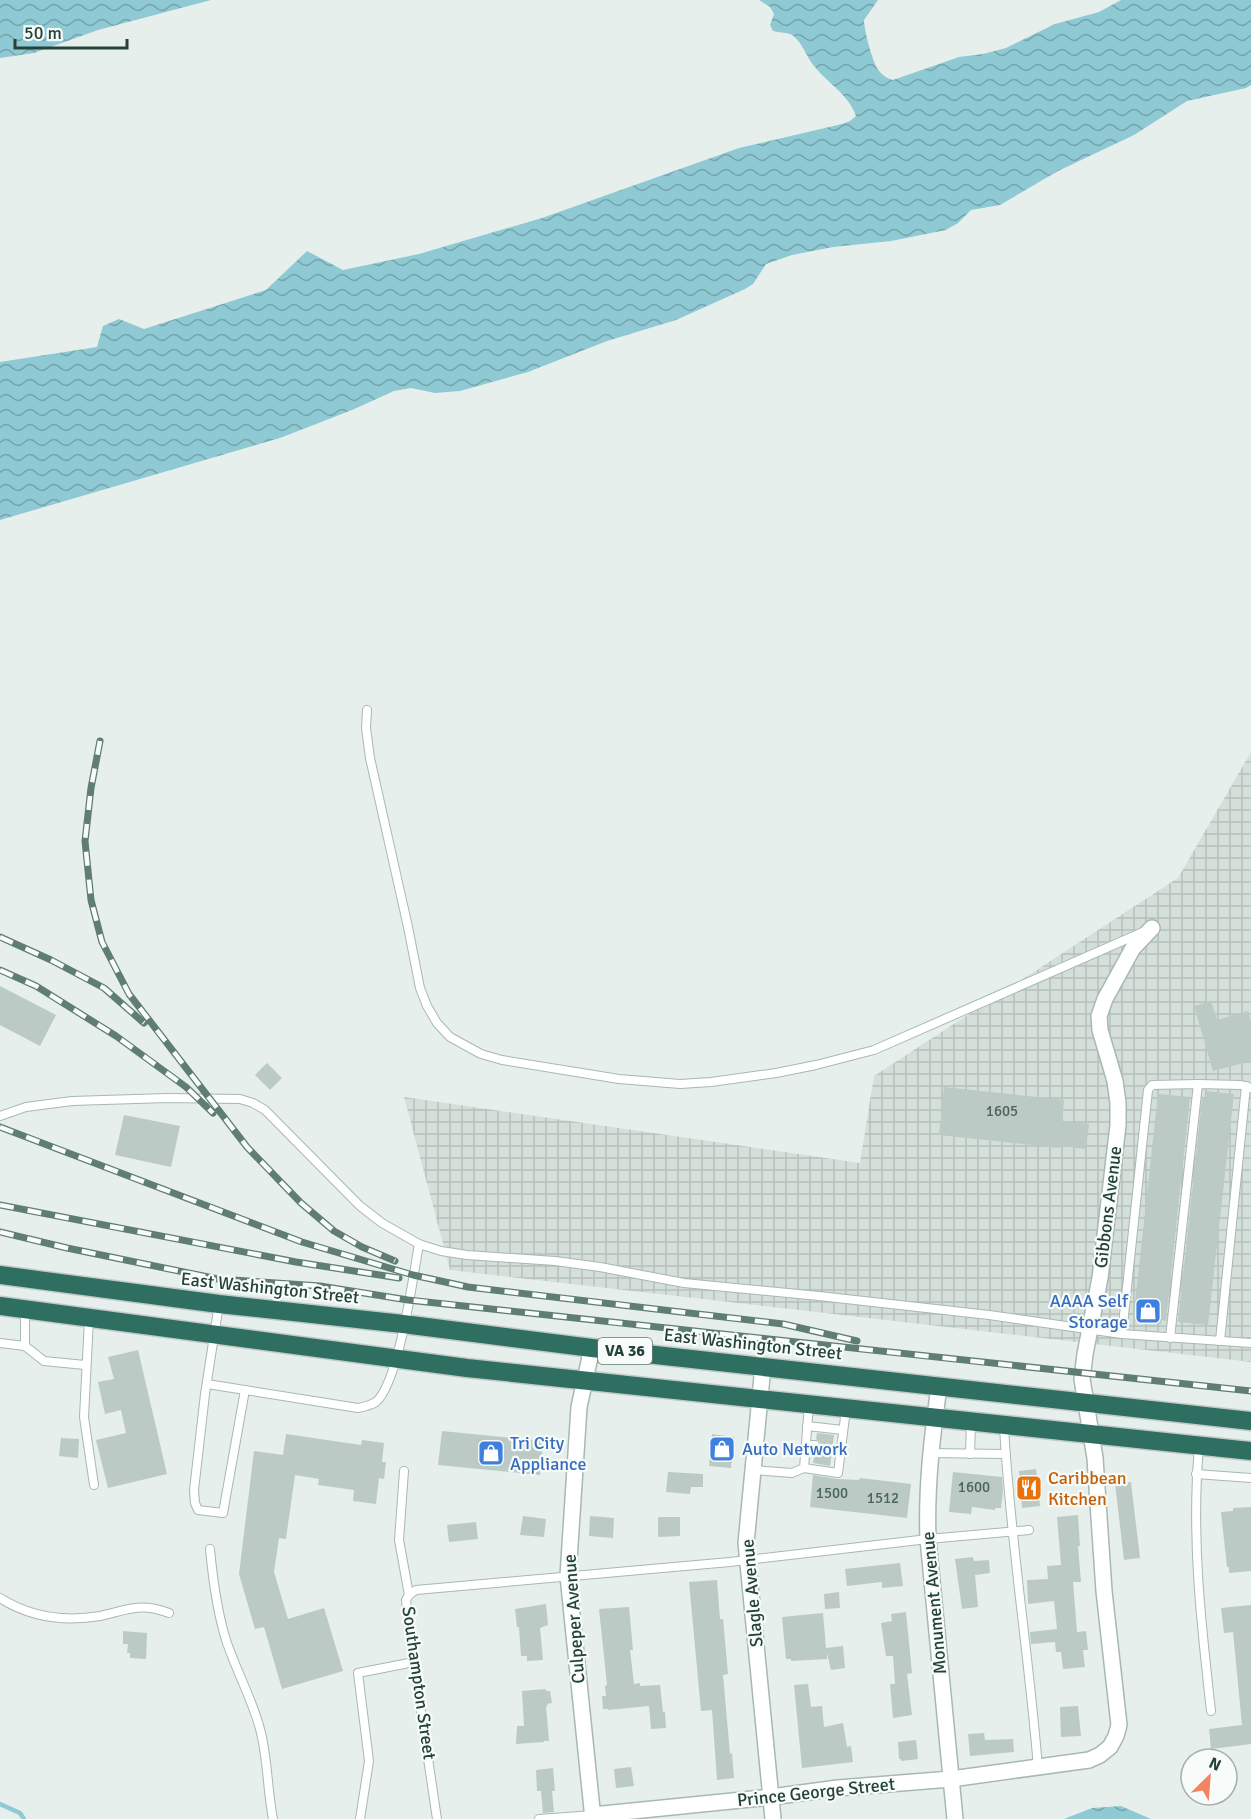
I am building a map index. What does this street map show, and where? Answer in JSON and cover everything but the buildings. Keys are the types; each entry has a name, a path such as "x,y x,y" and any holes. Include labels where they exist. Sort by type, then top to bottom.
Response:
{"highway":[{"name":"East Washington Street","path":"0,1275 219,1304 591,1348 1251,1421"},
{"name":"VA 36","path":"0,1306 584,1380 1251,1451"}],"street":[{"name":"Gibbons Avenue","path":"1038,1768 1089,1760 1100,1755 1110,1747 1119,1725 1104,1591 1095,1458 1082,1379 1100,1278 1118,1125 1115,1081 1100,1030 1100,1016 1105,999 1133,948 1152,928"},
{"name":"Culpeper Avenue","path":"591,1348 579,1407 568,1576 593,1817"},
{"name":"Slagle Avenue","path":"763,1366 747,1526 747,1559 773,1819"},
{"name":"Monument Avenue","path":"939,1387 926,1505 955,1819"},
{"name":"Prince George Street","path":"593,1817 838,1788 951,1779 1038,1768"}],"lane":[{"path":"367,710 366,728 370,758 420,988 437,1023 450,1037 481,1054 502,1060 619,1079 680,1084 776,1073 816,1065 874,1050 1152,928"},
{"path":"1122,1334 1148,1089 1152,1085 1198,1084 1249,1087 1220,1341"},
{"path":"1170,1338 1198,1084"},
{"path":"0,1116 27,1107 72,1101 240,1099 265,1110 360,1206 382,1223 419,1244 441,1251 467,1256 577,1264 684,1283 988,1315 1122,1334 1251,1343"},
{"path":"207,1384 358,1408 375,1402 385,1389 397,1358 419,1244"},
{"path":"219,1304 194,1490 198,1510 223,1513 244,1390"},
{"path":"25,1309 25,1346"},
{"path":"89,1318 84,1417 94,1485"},
{"path":"0,1343 25,1346 44,1361 85,1365"},
{"path":"804,1468 809,1404"},
{"path":"753,1470 792,1473 804,1468 838,1473 836,1448 843,1430 846,1408"},
{"path":"970,1454 971,1421"},
{"path":"1004,1424 1005,1454 1038,1768"},
{"path":"807,1426 843,1430"},
{"path":"806,1445 815,1445"},
{"path":"1199,1445 1196,1473 1196,1526 1201,1615 1211,1711"},
{"path":"930,1453 1005,1454"},
{"path":"404,1471 399,1540 409,1595"},
{"path":"1196,1473 1251,1478"},
{"name":"Southampton Street","path":"437,1819 406,1600 416,1590 1029,1530"},
{"path":"210,1549 215,1595 226,1640 261,1731 273,1819"},
{"path":"0,1598 32,1614 56,1618 99,1616 144,1607 169,1613"},
{"path":"360,1819 369,1761 358,1673 414,1662"},
{"path":"539,1819 593,1817"}],"shaded area":[{"path":"1251,752 1251,1362 450,1270 404,1097 860,1163 874,1076 1178,878"}],"water":[{"path":"0,0 211,0 98,30 34,53 0,58"},
{"path":"759,0 878,0 864,20 865,30 877,68 884,76 893,80 959,57 1006,48 1055,24 1099,12 1121,0 1251,0 1251,85 1187,101 1134,135 1058,171 1000,205 971,210 958,223 946,230 891,241 833,247 792,255 766,264 753,284 745,289 676,320 607,341 528,372 460,391 435,393 411,388 394,391 280,438 0,520 0,362 97,347 103,326 119,319 144,329 266,290 307,251 343,270 419,254 542,218 739,148 850,121 856,116 842,94 816,69 792,35 773,31 770,25 774,14 770,7"},
{"path":"1121,1806 1151,1819 1064,1819 1092,1808"}],"waterway":[{"path":"0,1804 20,1813 24,1819"}],"railway":[{"path":"100,741 91,788 85,841 91,900 102,942 129,994 247,1147 301,1203 334,1231 362,1247 395,1261"},
{"path":"0,937 51,960 104,988 144,1023"},
{"path":"0,970 36,986 116,1036 186,1087 213,1113"},
{"path":"0,1127 302,1242 413,1275 468,1287 783,1324 857,1341"},
{"path":"0,1205 296,1262 399,1278"},
{"path":"0,1232 218,1279 320,1286 408,1300 1251,1391"}],"place":[{"name":"AAAA Self Storage","path":"1148,1311"},
{"name":"Auto Network","path":"722,1449"},
{"name":"Tri City Appliance","path":"491,1453"},
{"name":"Caribbean Kitchen","path":"1029,1488"}]}
